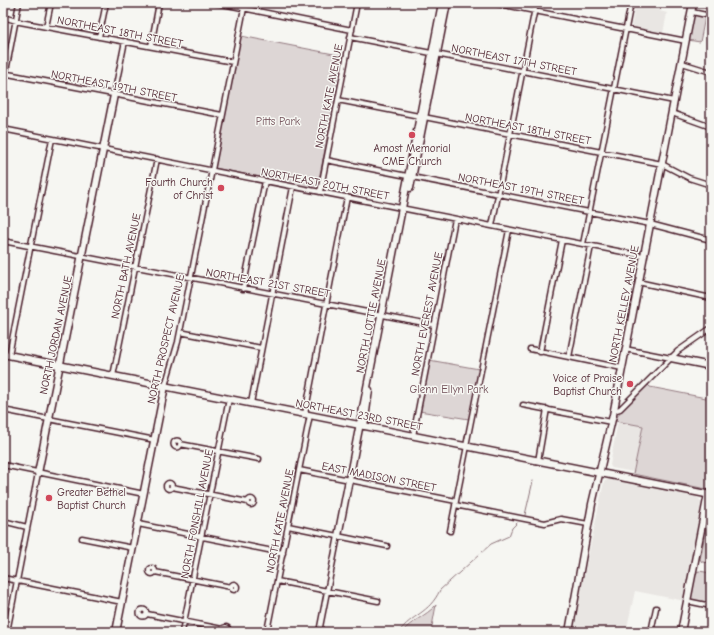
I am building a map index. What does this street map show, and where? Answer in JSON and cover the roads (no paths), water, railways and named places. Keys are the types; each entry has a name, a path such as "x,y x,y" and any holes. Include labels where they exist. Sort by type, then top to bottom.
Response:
{"street":[{"path":"3,87 4,73 19,3"},
{"path":"46,27 51,3"},
{"path":"99,37 106,3"},
{"path":"151,46 159,3"},
{"path":"217,3 352,30"},
{"name":"NORTH PROSPECT AVENUE","path":"116,632 165,386 176,352 245,3"},
{"name":"NORTH KATE AVENUE","path":"320,192 357,3"},
{"name":"NORTH LOTTIE AVENUE","path":"435,54 442,3"},
{"name":"NORTH LOTTIE AVENUE","path":"319,632 349,480 362,425 403,208 447,3"},
{"path":"494,3 686,41"},
{"path":"492,226 536,3"},
{"path":"583,244 631,3"},
{"name":"NORTH KELLEY AVENUE","path":"568,632 588,524 622,368 694,3"},
{"path":"692,12 711,16"},
{"name":"NORTHEAST 18TH STREET","path":"3,17 46,27 233,62"},
{"name":"NORTHEAST 17TH STREET","path":"350,37 674,101"},
{"name":"NORTH JORDAN AVENUE","path":"7,632 125,42"},
{"path":"682,63 711,72"},
{"name":"NORTHEAST 19TH STREET","path":"4,73 222,115"},
{"name":"NORTHEAST 18TH STREET","path":"338,100 662,164 689,178 711,185"},
{"path":"672,113 711,127"},
{"name":"NORTHEAST 20TH STREET","path":"3,129 643,256"},
{"path":"6,354 52,139"},
{"name":"NORTH BATH AVENUE","path":"113,376 157,159"},
{"name":"NORTHEAST 19TH STREET","path":"326,160 650,224 711,240"},
{"path":"243,289 265,181"},
{"path":"250,403 293,187"},
{"name":"NORTH KATE AVENUE","path":"267,631 299,470 326,304 347,197"},
{"name":"NORTH EVEREST AVENUE","path":"413,436 455,219"},
{"path":"450,531 509,230"},
{"path":"540,352 562,240"},
{"name":"NORTHEAST 21ST STREET","path":"3,242 434,325"},
{"path":"569,357 592,246"},
{"path":"638,282 711,298"},
{"path":"613,411 620,409 631,396 686,345 711,328"},
{"path":"180,332 262,348"},
{"path":"530,349 622,368"},
{"path":"625,349 711,366"},
{"name":"NORTHEAST 23RD STREET","path":"6,354 710,494"},
{"path":"615,400 623,402 631,396"},
{"name":"NORTH FONSHILL AVENUE","path":"182,632 229,399"},
{"path":"523,405 611,422"},
{"path":"538,461 547,409"},
{"path":"3,410 154,440"},
{"path":"180,444 259,459"},
{"path":"3,465 144,494"},
{"name":"EAST MADISON STREET","path":"299,470 545,523 561,519 588,524"},
{"path":"172,487 248,502"},
{"path":"681,632 710,494"},
{"path":"3,522 28,526"},
{"path":"138,524 282,553"},
{"path":"288,526 387,546"},
{"path":"82,538 133,548"},
{"path":"155,572 231,587"},
{"path":"3,578 122,602"},
{"path":"277,581 378,601"},
{"path":"687,601 711,606"},
{"path":"651,632 656,608"},
{"path":"147,614 223,631 227,627 228,632"}],"waterway":[{"path":"525,515 533,481"},
{"path":"399,632 409,621 426,609 436,598 440,590 491,544 509,536 512,528 517,523"}],"place":[{"name":"Amost Memorial CME Church","path":"412,135"},
{"name":"Fourth Church of Christ","path":"221,188"},
{"name":"Voice of Praise Baptist Church","path":"630,384"},
{"name":"Greater Bethel Baptist Church","path":"49,498"}],"park label":[{"name":"Pitts Park","path":"278,121"},
{"name":"Glenn Ellyn Park","path":"449,389"}]}
